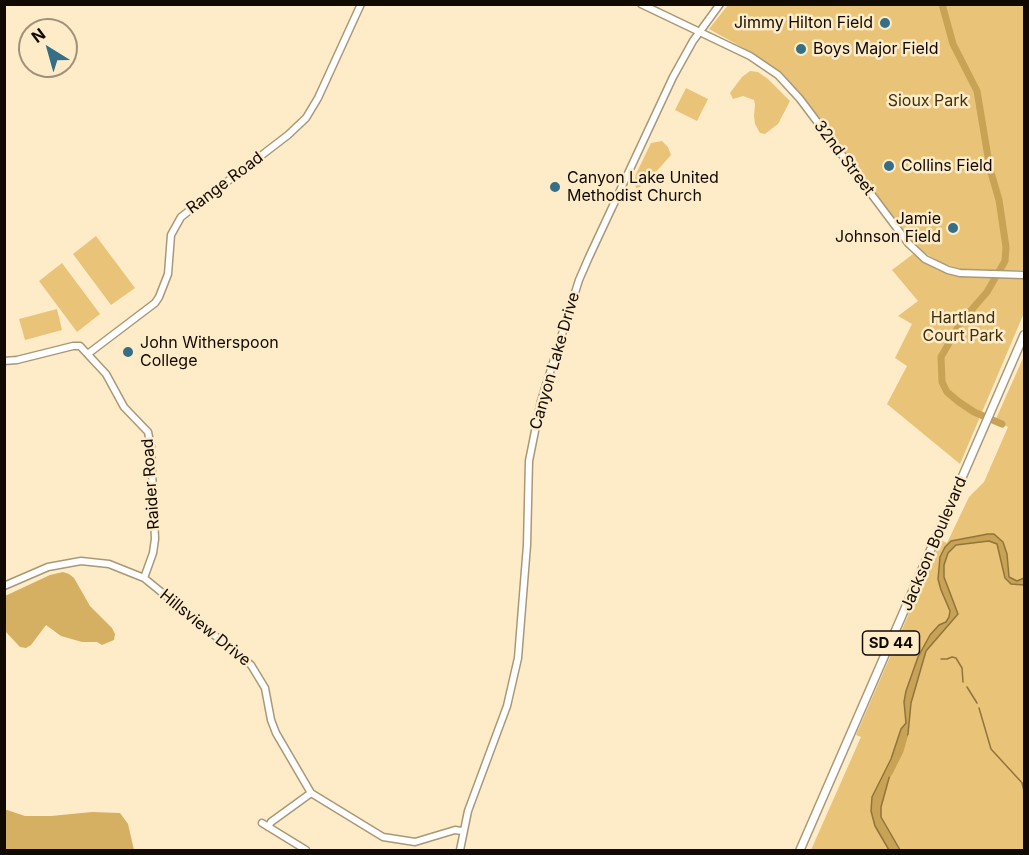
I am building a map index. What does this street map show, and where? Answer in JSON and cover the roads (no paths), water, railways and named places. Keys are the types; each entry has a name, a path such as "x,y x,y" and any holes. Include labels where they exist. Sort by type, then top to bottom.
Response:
{"main road":[{"name":"Jackson Boulevard","path":"800,850 1024,335"}],"street":[{"name":"Range Road","path":"89,353 155,303 168,274 171,235 181,218 288,135 306,118 318,98 361,4"},
{"name":"32nd Street","path":"641,4 755,58 783,80 800,99 913,249 925,259 960,273 1024,275"},
{"name":"Canyon Lake Drive","path":"460,850 462,831 470,804 507,706 519,658 527,545 529,461 541,401 579,280 589,257 673,76 700,31 720,4"},
{"path":"4,361 17,360 73,345 80,346 89,353"},
{"name":"Raider Road","path":"89,353 106,374 124,407 148,432 150,439 155,539 153,553 144,578"},
{"name":"Hillsview Drive","path":"4,586 48,567 81,561 109,564 144,578 251,664 265,688 276,733 311,793 383,837 415,842 455,830 462,831"},
{"path":"299,772 303,786 299,800"},
{"path":"306,850 265,825 311,793"}],"waterway":[{"path":"942,4 953,44 977,91 1006,247 1005,261 987,292 961,322 941,357 942,382 947,392 959,402 974,412 1002,424"},
{"path":"941,659 956,658 962,668 963,682"},
{"path":"967,687 977,703"},
{"path":"979,708 991,749 1024,785"},
{"path":"889,773 904,737"},
{"path":"1022,783 1024,791"},
{"path":"1024,845 1024,850"}],"place":[{"name":"Jimmy Hilton Field","path":"885,23"},
{"name":"Boys Major Field","path":"801,49"},
{"name":"Collins Field","path":"889,166"},
{"name":"Canyon Lake United Methodist Church","path":"555,187"},
{"name":"Jamie Johnson Field","path":"953,228"},
{"name":"John Witherspoon College","path":"128,352"}],"park label":[{"name":"Sioux Park","path":"928,101"},
{"name":"Hartland Court Park","path":"963,327"}]}
